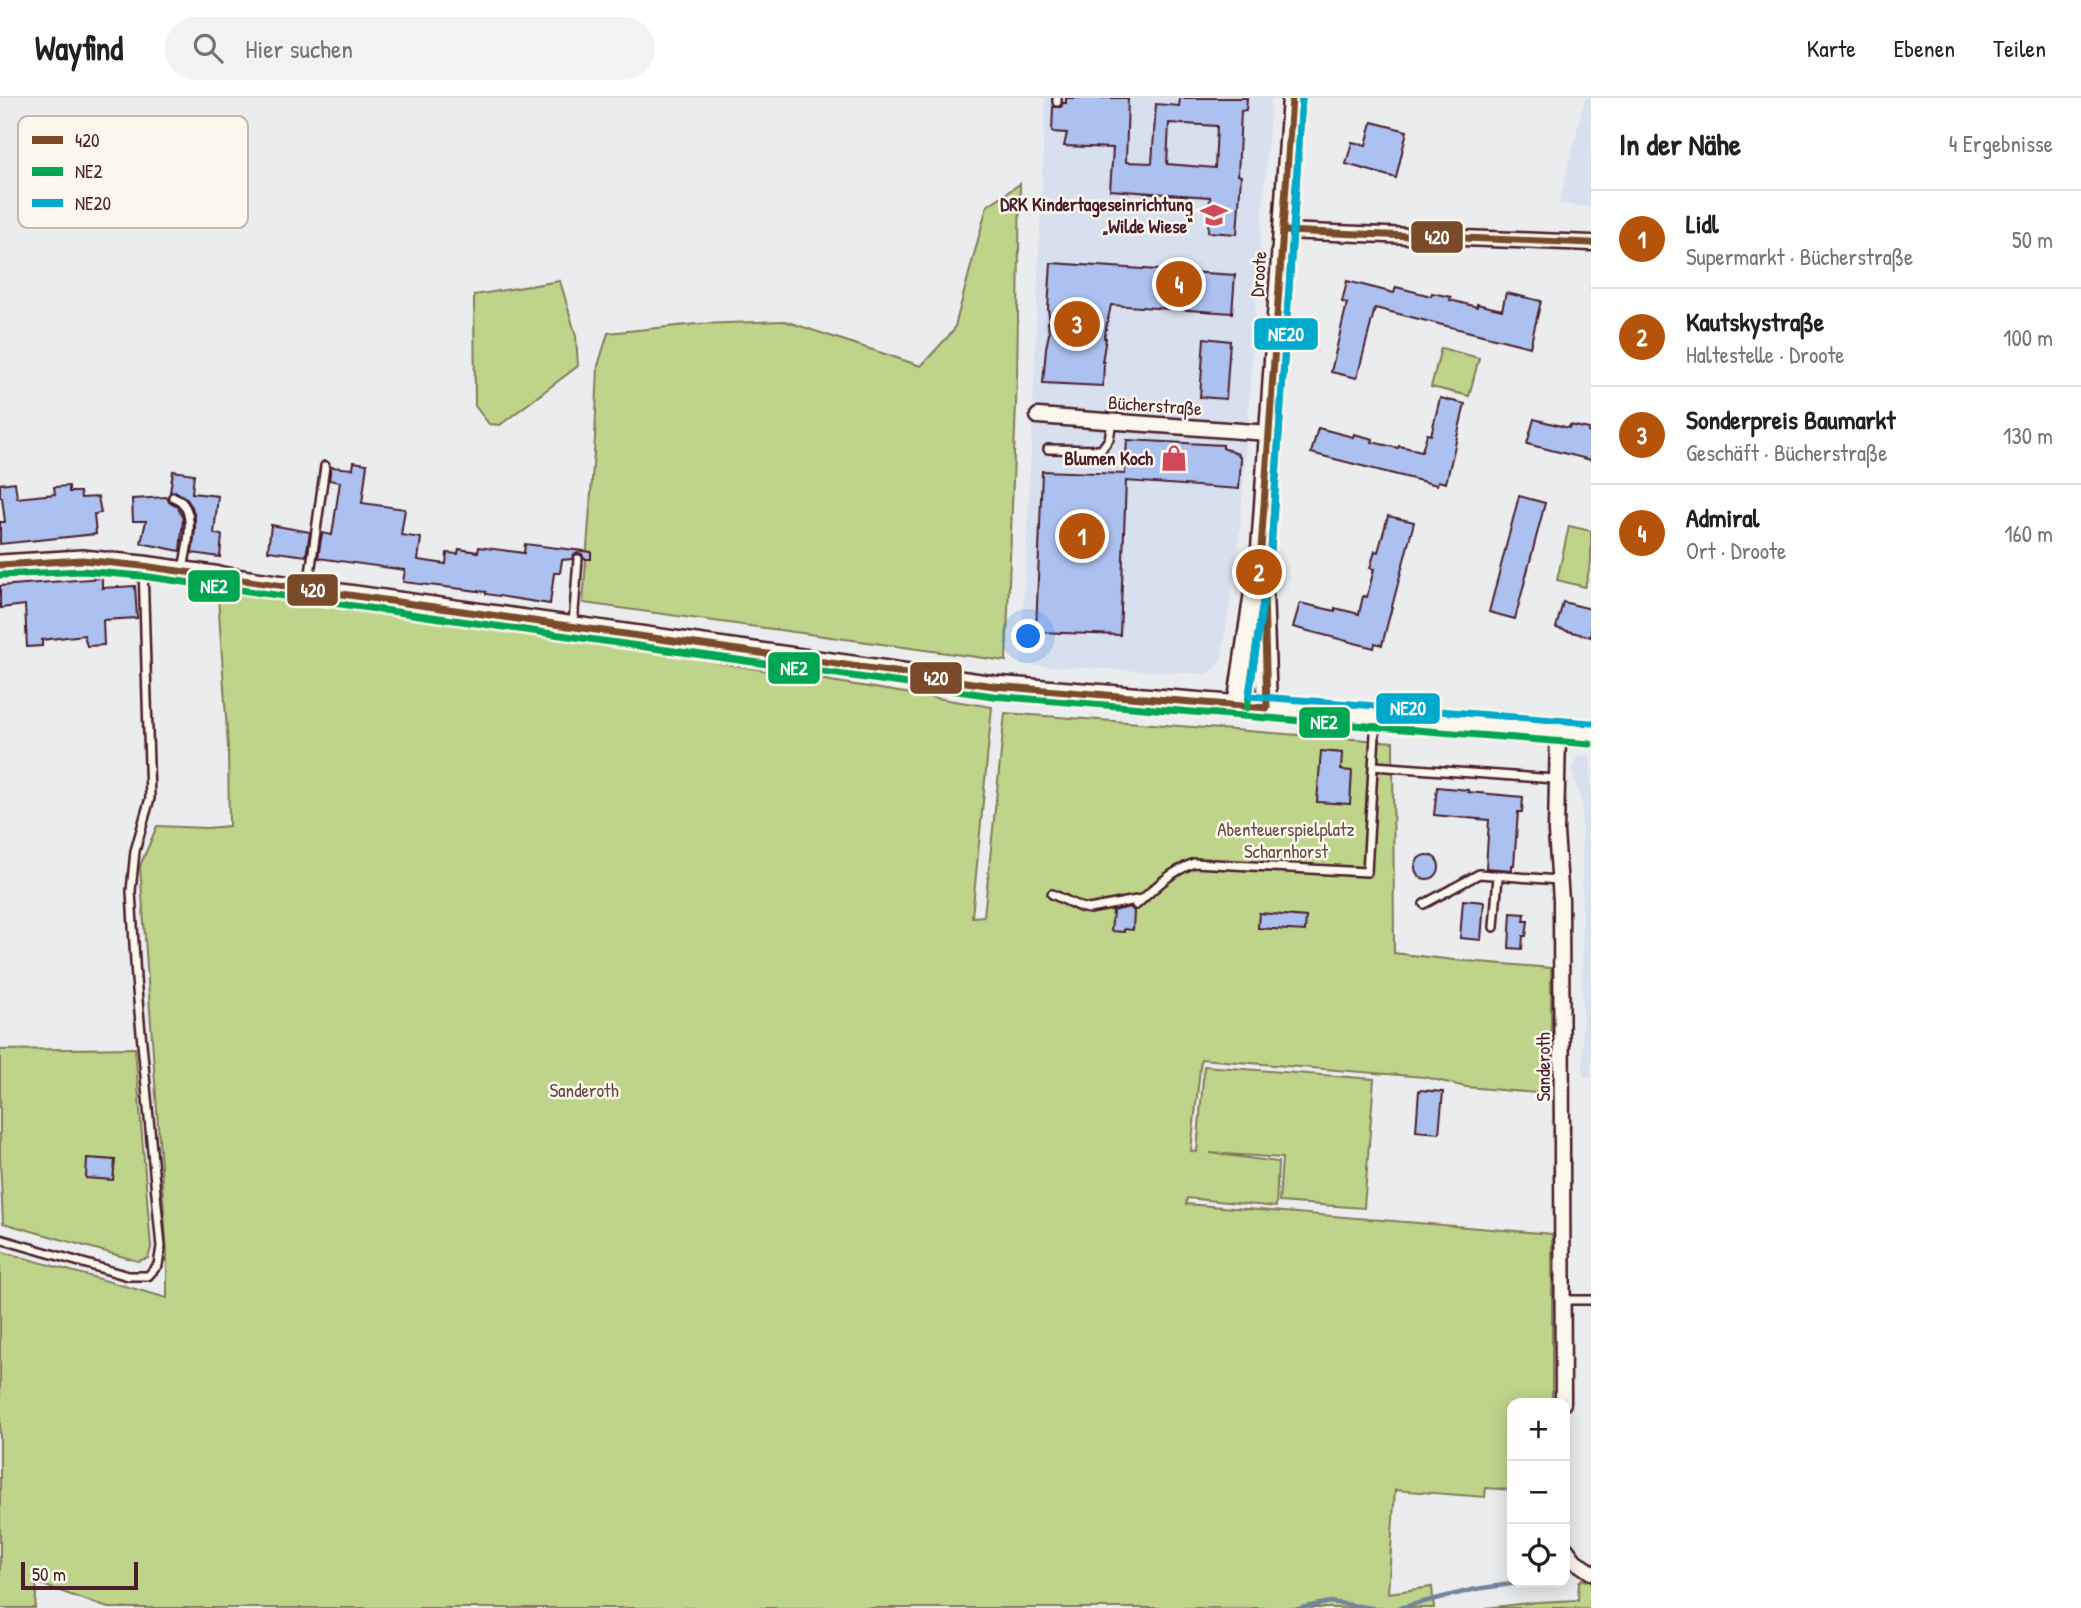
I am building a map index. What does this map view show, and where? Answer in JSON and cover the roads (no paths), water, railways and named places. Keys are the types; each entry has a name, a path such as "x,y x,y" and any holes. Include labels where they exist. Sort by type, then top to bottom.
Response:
{"main road":[{"path":"0,565 82,560 143,566 995,686 1591,734"}],"street":[{"name":"Droote","path":"1237,706 1254,592 1259,578 1292,98"},
{"path":"1283,231 1591,243"},
{"name":"Bücherstraße","path":"1038,416 1268,433"},
{"name":"Droote","path":"1259,578 1264,591 1267,708"},
{"name":"Sanderoth","path":"1558,732 1556,779 1562,992 1563,1398"},
{"path":"1570,1554 1591,1572"}],"lane":[{"path":"1048,449 1101,450 1109,439 1112,421"},
{"path":"308,589 325,466"},
{"path":"173,497 186,505 188,512 183,571"},
{"path":"573,626 578,559"},
{"path":"0,1239 128,1276 148,1276 158,1265 161,1247 136,979 131,891 135,851 150,798 143,566"},
{"path":"1052,894 1089,909 1139,902 1162,880 1194,863 1367,872 1376,716"},
{"path":"1374,766 1556,779"},
{"path":"1424,904 1479,874 1558,880"},
{"path":"1494,927 1498,876"},
{"path":"1562,1300 1591,1300"}],"waterway":[{"path":"1399,1608 1476,1589 1507,1585"},
{"path":"1301,1608 1330,1602 1372,1608"}],"place":[{"name":"DRK Kindertageseinrichtung „Wilde Wiese“","path":"1214,215"},
{"name":"Admiral","path":"1179,284"},
{"name":"Sonderpreis Baumarkt","path":"1077,324"},
{"name":"Blumen Koch","path":"1174,458"},
{"name":"Lidl","path":"1082,536"},
{"name":"Kautskystraße","path":"1259,572"}],"park label":[{"name":"Abenteuerspielplatz Scharnhorst","path":"1286,840"}]}
